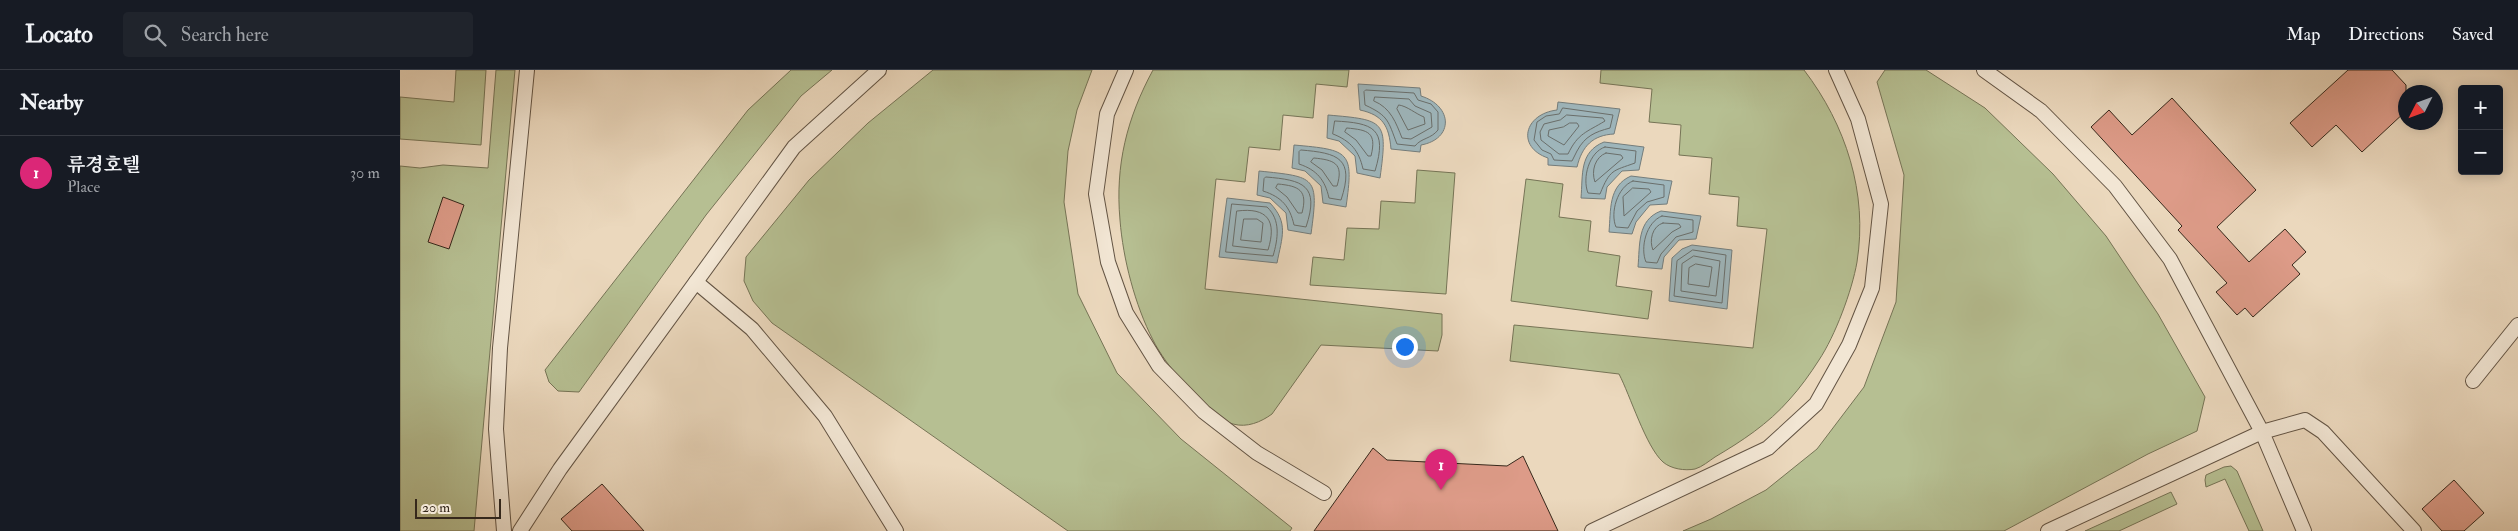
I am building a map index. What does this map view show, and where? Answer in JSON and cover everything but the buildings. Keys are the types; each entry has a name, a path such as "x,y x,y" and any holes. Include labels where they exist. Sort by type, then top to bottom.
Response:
{"lane":[{"path":"504,531 496,429 500,348 527,70"},
{"path":"520,531 560,469 794,147 879,70"},
{"path":"1126,70 1107,114 1096,194 1108,262 1126,313 1160,366 1204,412 1258,453 1324,493"},
{"path":"1592,531 1768,448 1816,404 1849,345 1872,288 1881,204 1858,119 1836,70"},
{"path":"1984,70 2041,111 2115,186 2170,259 2262,432 2304,531"},
{"path":"696,282 752,329 825,416 896,531"},
{"path":"2473,381 2518,325"},
{"path":"2048,531 2262,432 2305,420 2317,428 2414,531"}],"green space":[{"path":"456,70 486,70 481,145 400,139 400,97 454,102"},
{"path":"496,70 515,70 474,531 400,531 400,166 420,168 443,165 488,168"},
{"path":"791,70 832,70 801,96 706,215 579,392 558,391 549,382 545,370 748,110"},
{"path":"933,70 1092,70 1077,110 1068,151 1064,202 1078,294 1117,373 1181,439 1292,528 1290,531 1068,531 772,323 753,301 744,281 746,257 809,180 868,123"},
{"path":"1153,70 1349,70 1347,87 1316,84 1313,118 1283,115 1280,150 1249,147 1245,182 1216,179 1205,289 1442,314 1442,335 1438,351 1321,345 1272,414 1259,422 1249,425 1238,425 1223,420 1200,401 1177,375 1153,340 1135,297 1122,235 1119,200 1121,161 1136,106"},
{"path":"1601,70 1804,70 1832,114 1842,137 1856,185 1860,236 1855,274 1837,326 1825,350 1797,391 1781,409 1745,438 1695,469 1683,470 1674,468 1663,462 1657,455 1650,445 1619,374 1510,361 1514,325 1753,348 1767,229 1737,226 1739,197 1709,194 1712,158 1679,155 1681,125 1649,122 1652,89 1600,83"},
{"path":"1885,70 1926,70 1985,108 2053,174 2106,236 2158,314 2205,397 2197,431 2148,454 2004,531 1683,531 1711,519 1766,490 1817,449 1864,387 1896,302 1904,175 1877,82"},
{"path":"1417,170 1455,173 1446,294 1310,285 1313,257 1344,260 1347,228 1379,229 1381,201 1415,203"},
{"path":"1526,179 1563,184 1559,217 1591,221 1588,251 1620,256 1616,286 1652,291 1648,319 1511,301"},
{"path":"2231,466 2237,471 2263,531 2249,531 2225,479 2206,487 2206,475"},
{"path":"2171,492 2177,504 2119,531 2085,531"}],"water":[{"path":"1358,84 1420,88 1421,96 1432,101 1444,114 1444,129 1432,142 1421,145 1420,152 1391,149 1389,134 1383,123 1374,115 1360,110"},
{"path":"1558,102 1620,109 1614,134 1594,139 1585,148 1577,167 1548,165 1548,158 1538,153 1531,146 1528,139 1528,131 1531,124 1546,113 1557,110"},
{"path":"1328,115 1361,119 1372,122 1378,127 1382,134 1383,144 1380,178 1357,173 1355,156 1339,141 1327,138"},
{"path":"1604,142 1644,147 1639,170 1622,171 1607,187 1605,199 1581,198 1586,158 1596,146"},
{"path":"1294,145 1327,149 1337,152 1344,157 1348,164 1349,174 1346,207 1323,203 1321,186 1305,171 1292,168"},
{"path":"1259,171 1292,175 1303,178 1309,183 1313,190 1314,201 1311,234 1288,230 1286,213 1270,198 1257,195"},
{"path":"1631,176 1672,181 1667,204 1650,205 1636,222 1632,234 1609,232 1614,192 1624,180"},
{"path":"1227,198 1270,203 1276,210 1280,217 1283,231 1277,263 1219,257"},
{"path":"1661,211 1701,216 1696,239 1679,240 1664,257 1662,269 1638,267 1641,234 1648,220"},
{"path":"1692,245 1732,250 1727,309 1669,301 1672,258 1682,249"}],"place":[{"name":"류경호텔","path":"1441,490"}]}
